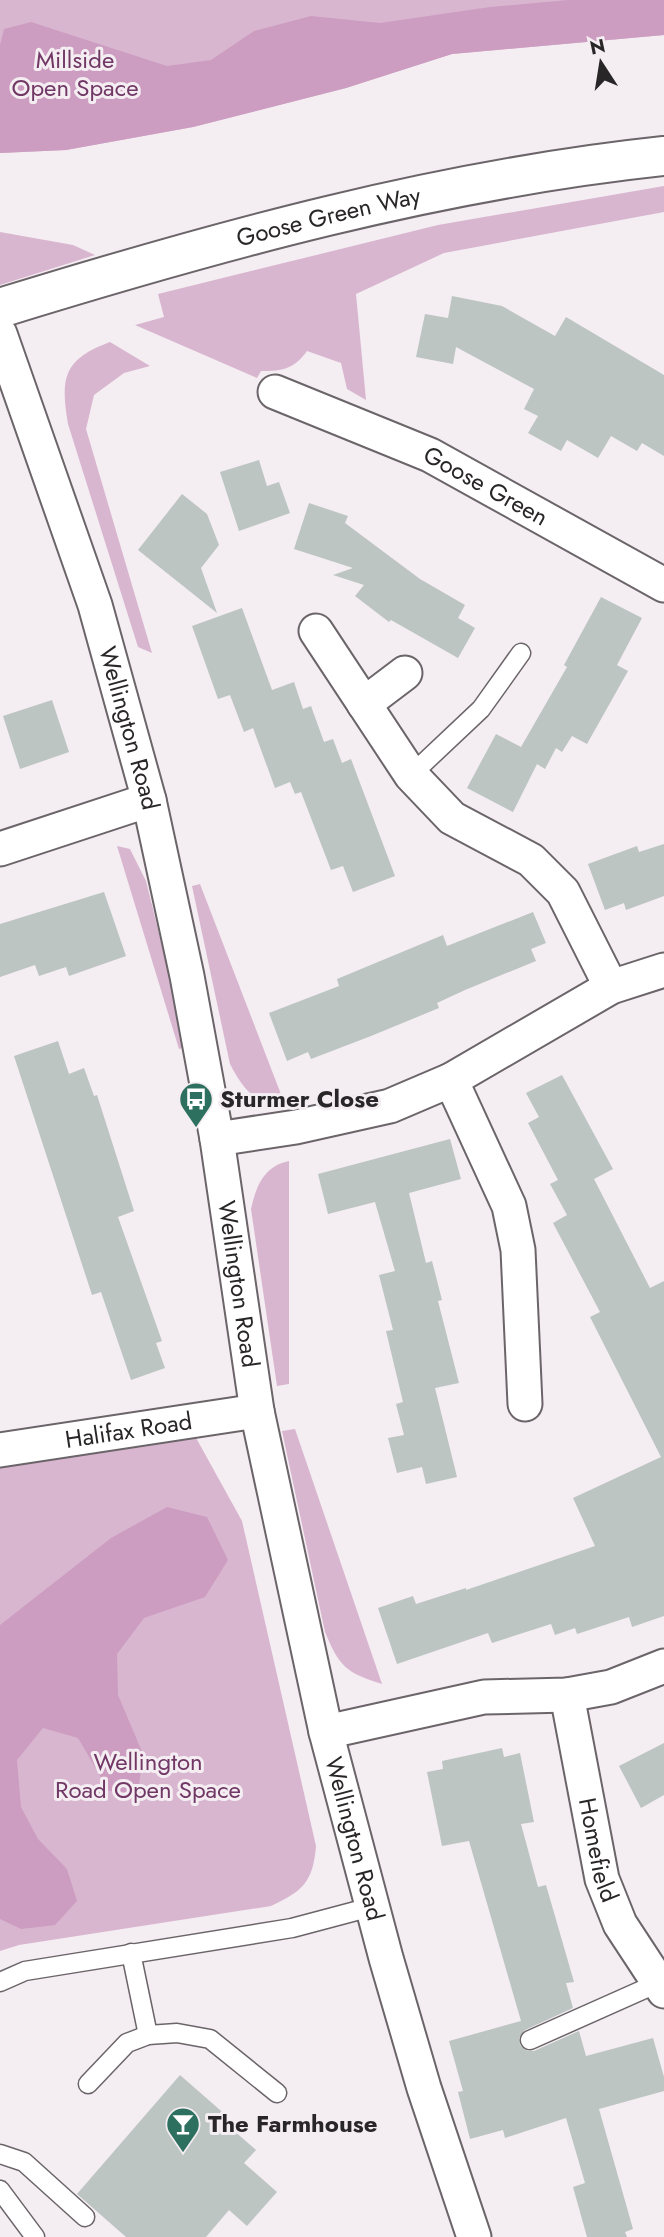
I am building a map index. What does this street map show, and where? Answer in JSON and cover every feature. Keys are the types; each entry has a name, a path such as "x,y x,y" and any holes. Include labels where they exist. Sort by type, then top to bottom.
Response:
{"main road":[{"name":"Goose Green Way","path":"0,308 138,265 361,207 520,177 664,156"}],"street":[{"name":"Wellington Road","path":"0,334 94,605 149,800 187,976 217,1139 257,1410 326,1732 371,1907 424,2088 474,2237"},
{"name":"Goose Green","path":"295,390 430,455 664,584"},
{"path":"316,631 411,775 452,818 531,860 563,892 611,988"},
{"path":"364,704 405,673"},
{"path":"0,849 149,800"},
{"path":"217,1139 296,1127 390,1106 451,1080 611,988 664,970"},
{"path":"451,1080 509,1206 519,1250 525,1404"},
{"name":"Halifax Road","path":"0,1450 257,1410"},
{"path":"326,1732 484,1697 567,1695 611,1687 664,1666"},
{"name":"Homefield","path":"567,1695 602,1879 620,1924 661,1987"}],"lane":[{"path":"411,775 481,709 521,653"},
{"path":"0,1982 25,1971 292,1928 371,1907"},
{"path":"131,1953 148,2035"},
{"path":"530,2040 661,1987"},
{"path":"88,2084 127,2043 148,2035 177,2033 210,2039 277,2093"},
{"path":"0,2154 24,2162 85,2217"},
{"path":"0,2190 35,2237"}],"green space":[{"name":"Millside Open Space","path":"0,0 664,0 664,35 452,54 346,88 193,127 66,150 0,153"},
{"name":"Millside Open Space","path":"568,0 664,0 664,35 452,54 346,88 193,127 66,150 0,153 0,45 4,29 31,22 167,66 211,60 254,31 311,16 380,23 490,7"},
{"path":"664,186 664,212 444,253 356,294 366,400 347,389 341,363 307,351 293,365 261,371 257,378 135,325 164,317 158,294 438,225"},
{"path":"0,232 73,245 95,255 0,285"},
{"path":"110,342 150,366 124,373 94,395 86,429 152,653 138,647 68,424 65,394 69,372 83,355"},
{"path":"117,846 130,849 146,881 187,1047 179,1049"},
{"path":"200,884 284,1102 265,1101 251,1094 230,1064 192,886"},
{"path":"289,1161 289,1384 277,1386 251,1209 262,1178 273,1167"},
{"path":"295,1429 382,1684 345,1667 325,1632 282,1431"},
{"name":"Wellington Road Open Space","path":"195,1436 242,1521 316,1846 309,1877 299,1890 271,1906 19,1945 0,1951 0,1465"},
{"path":"167,1507 207,1517 228,1560 205,1597 144,1618 117,1654 118,1695 143,1754 138,1793 109,1791 78,1738 43,1728 17,1760 21,1807 38,1839 67,1869 77,1901 55,1925 21,1929 0,1919 0,1625 111,1538"}],"building":[{"path":"452,296 502,306 555,336 566,317 664,375 664,456 642,443 637,451 611,436 598,458 567,440 561,451 528,433 538,416 524,409 534,389 456,347 453,364 416,357 425,314 448,318"},
{"path":"259,460 267,486 279,482 290,513 239,531 220,472"},
{"path":"182,494 207,514 219,545 201,568 217,613 138,550"},
{"path":"309,503 348,516 345,523 420,579 465,605 458,618 475,628 458,658 391,620 389,622 355,596 364,585 333,575 353,568 294,549"},
{"path":"601,597 642,618 617,665 628,671 587,744 572,736 562,752 556,748 545,769 537,764 513,812 467,788 496,734 521,747 567,667 564,665"},
{"path":"242,608 272,690 294,682 303,709 311,706 324,742 333,739 342,763 351,759 395,876 353,892 343,866 331,870 301,792 295,794 290,782 275,788 253,728 244,732 230,695 218,699 192,626"},
{"path":"52,700 69,752 20,769 3,716"},
{"path":"664,844 664,896 626,910 624,903 605,910 588,864 637,846 639,852"},
{"path":"104,892 126,956 69,976 66,967 39,976 35,965 0,977 0,924"},
{"path":"533,912 546,943 531,949 536,961 465,990 437,1003 439,1008 371,1036 311,1059 308,1052 287,1061 269,1013 339,986 337,979 443,935 447,946"},
{"path":"58,1041 69,1074 84,1068 94,1096 97,1095 134,1211 118,1217 162,1341 156,1343 165,1368 131,1380 101,1292 92,1295 14,1056"},
{"path":"562,1075 613,1169 594,1179 650,1288 664,1281 664,1616 632,1627 629,1617 577,1634 575,1628 555,1635 551,1624 492,1643 488,1633 397,1664 378,1608 413,1596 416,1604 466,1590 595,1546 573,1498 661,1457 590,1317 600,1312 553,1223 567,1215 550,1184 558,1180 528,1123 539,1117 526,1093"},
{"path":"450,1139 461,1179 409,1193 426,1263 432,1261 442,1300 438,1301 459,1383 435,1388 457,1477 426,1484 422,1467 397,1473 388,1438 404,1435 396,1404 403,1402 386,1331 393,1330 379,1275 395,1271 375,1202 328,1214 318,1174"},
{"path":"664,1743 664,1795 641,1808 619,1766"},
{"path":"502,1748 504,1757 520,1753 534,1822 521,1824 538,1887 546,1885 574,1982 566,1983 573,2008 525,2030 519,2038 520,2045 528,2051 534,2051 579,2031 586,2056 653,2038 664,2077 664,2091 599,2109 633,2229 625,2232 627,2237 587,2237 573,2187 585,2183 566,2118 505,2138 503,2130 470,2139 458,2092 463,2091 449,2041 521,2021 469,1841 442,1846 427,1772 443,1769 442,1761"},
{"name":"The Farmhouse","path":"180,2075 228,2117 224,2122 256,2150 244,2163 277,2192 247,2226 229,2210 206,2237 126,2237 77,2194"}],"place":[{"name":"Sturmer Close","path":"196,1129"},
{"name":"The Farmhouse","path":"183,2154"}]}
